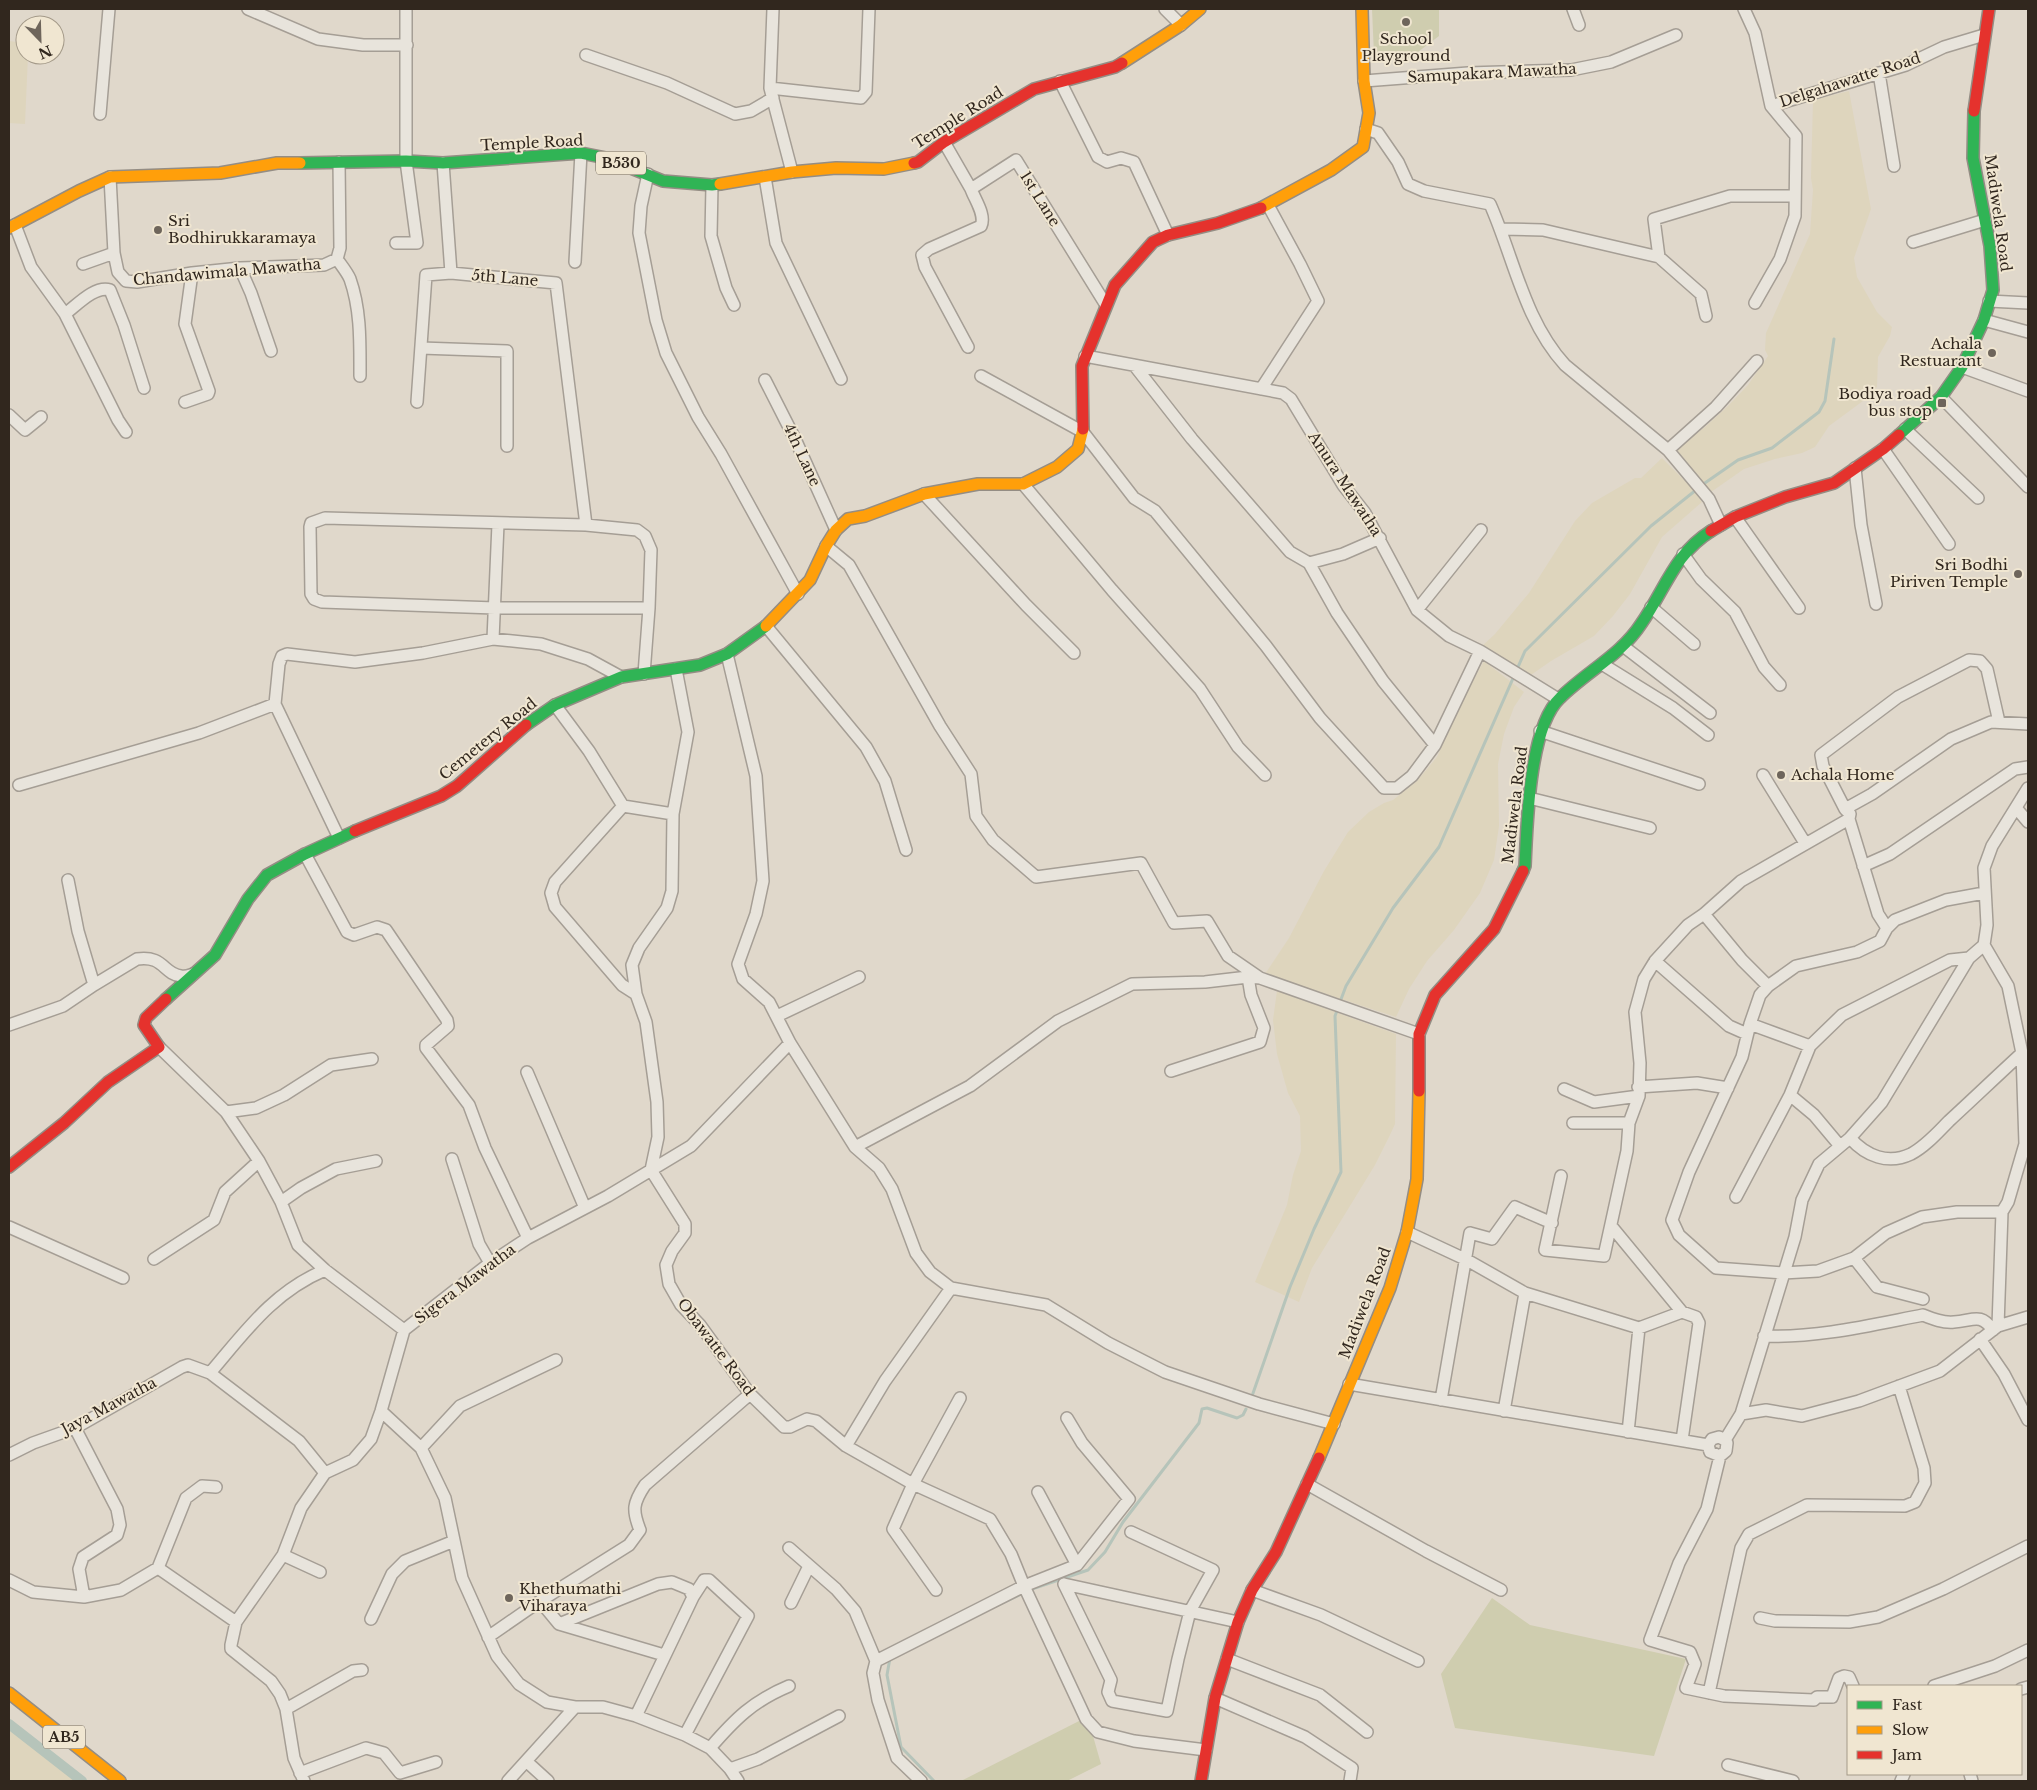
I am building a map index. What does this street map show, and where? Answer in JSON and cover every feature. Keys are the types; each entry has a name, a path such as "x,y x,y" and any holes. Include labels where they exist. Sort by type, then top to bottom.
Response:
{"main road":[{"name":"Temple Road","path":"12,227 79,191 110,177 220,174 277,163 406,160 443,163 581,154 606,158 663,181 712,185 792,172 836,168 884,170 918,162 944,142 1034,89 1115,67 1182,25 1200,9"},
{"name":"Cemetery Road","path":"159,1047 144,1025 146,1018 215,955 248,898 267,875 338,838 441,796 457,786 525,725 555,705 621,677 700,665 727,654 766,626 798,594 810,580 836,530 848,519 865,516 924,494 978,484 1023,484 1057,467 1078,449 1083,432 1082,366 1085,356 1115,285 1153,242 1168,235 1218,223 1268,206 1331,170 1363,147 1369,113 1364,81 1362,9"},
{"name":"Madiwela Road","path":"1201,1781 1215,1698 1238,1622 1252,1590 1276,1552 1307,1484 1390,1288 1407,1232 1416,1179 1419,1034 1435,995 1494,929 1525,866 1529,798 1540,731 1558,699 1623,646 1641,625 1683,554 1702,537 1735,517 1785,497 1834,483 1882,449 1941,396 1962,367 1984,320 1993,290 1990,246 1973,158 1974,121 1984,35 1989,9"},
{"path":"9,1167 64,1122 108,1082 159,1047"},
{"name":"AB5","path":"9,1693 120,1781"}],"street":[{"path":"100,114 109,9"},
{"path":"248,9 318,39 363,45 407,45"},
{"path":"396,243 417,243 406,160 406,9"},
{"path":"773,9 771,93 792,172"},
{"path":"586,55 667,83 735,114 751,111 771,93 861,98 866,92 869,9"},
{"path":"1165,9 1182,25"},
{"path":"1573,9 1579,25"},
{"path":"1744,9 1755,32 1772,106 1796,136 1795,216 1780,260 1755,303"},
{"name":"Samupakara Mawatha","path":"1364,81 1468,73 1571,70 1611,62 1676,35"},
{"name":"Delgahawatte Road","path":"1772,106 1906,65 1944,47 1984,35"},
{"path":"1879,73 1894,166"},
{"path":"1060,81 1098,157 1107,162 1121,158 1134,162 1168,235"},
{"path":"1366,128 1378,133 1398,162 1408,184 1424,191 1490,204 1501,229 1523,295 1554,353 1668,450 1709,499 1721,525"},
{"path":"944,142 971,189 982,214 983,222 981,226 928,249 922,255 925,267 968,347"},
{"path":"575,262 581,154"},
{"name":"1st Lane","path":"971,189 1016,160 1106,305"},
{"name":"Chandawimala Mawatha","path":"110,177 114,253 118,272 126,281 137,282 192,273 240,268 324,265 337,259 340,248 339,162"},
{"path":"443,163 451,273"},
{"path":"648,174 641,206 639,234 656,320 666,353 698,417 721,454 798,594"},
{"path":"765,177 776,243 840,379"},
{"path":"712,185 711,236 726,288 734,305"},
{"path":"1659,257 1654,219 1730,196 1796,196"},
{"path":"1261,389 1318,302 1300,264 1268,206"},
{"path":"1913,242 1985,220"},
{"path":"12,227 31,267 65,314 118,420 126,432"},
{"path":"1501,229 1543,230 1659,257 1701,294 1706,316"},
{"path":"83,264 114,253"},
{"path":"337,259 349,277 355,300 360,328 360,376"},
{"path":"240,268 251,293 271,351"},
{"path":"185,402 208,394 209,391 185,324 192,273"},
{"name":"5th Lane","path":"417,402 426,275 451,273 556,283 586,526"},
{"path":"65,314 91,294 106,289 110,290 124,325 144,388"},
{"path":"1989,302 2028,303"},
{"path":"1984,320 2028,332"},
{"path":"421,348 507,350 507,446"},
{"name":"Anura Mawatha","path":"1085,356 1283,393 1291,399 1343,485 1365,512 1417,610 1449,636 1480,651 1558,699"},
{"path":"1668,450 1716,407 1757,361"},
{"path":"1134,365 1192,439 1290,552 1310,563 1337,613 1383,681 1434,745"},
{"path":"1962,367 2028,392"},
{"path":"982,376 1083,432 1134,498 1155,511 1266,646 1320,718 1384,788 1397,788 1412,776 1434,745 1480,651"},
{"name":"4th Lane","path":"765,380 795,439 836,530"},
{"path":"1941,396 2028,486"},
{"path":"9,415 25,430 41,417"},
{"path":"1905,429 1978,498"},
{"path":"1882,449 1949,544"},
{"path":"1855,468 1861,525 1876,604"},
{"path":"1023,484 1112,590 1200,689 1238,747 1265,775"},
{"path":"924,494 1026,605 1074,653"},
{"path":"1735,517 1799,608"},
{"path":"644,674 650,608 651,550 645,536 637,530 586,526 325,518 311,523 310,527 311,594 314,599 322,602 495,608 650,608"},
{"path":"493,639 498,524"},
{"path":"1417,610 1481,530"},
{"path":"1310,563 1343,554 1380,538"},
{"path":"826,546 849,565 940,726 972,774 976,816 993,840 1036,877 1141,863 1174,923 1207,921 1228,956 1260,978"},
{"path":"1683,554 1701,579 1735,612 1764,667 1780,685"},
{"path":"1651,607 1694,644"},
{"path":"766,626 866,747 885,781 906,850"},
{"path":"338,838 275,704 279,664 282,656 287,654 354,662 423,653 493,639 540,644 588,659 621,677"},
{"path":"1623,646 1710,713"},
{"path":"727,654 756,776 763,881 756,914 738,964 743,979 769,1002 790,1043 855,1147 879,1168 892,1189 916,1253 930,1272 951,1288 1046,1305 1108,1343 1165,1372 1239,1398 1334,1424"},
{"path":"1887,928 1878,914 1847,814 1823,766 1821,755 1898,697 1969,660 1980,661 1987,669 1999,722"},
{"path":"1602,664 1673,708 1708,735"},
{"path":"651,1170 658,1137 657,1102 646,1022 636,994 632,965 639,948 667,908 672,892 672,814 688,732 676,669"},
{"path":"18,785 199,733 275,704"},
{"path":"555,705 589,751 623,806 672,814"},
{"path":"1561,1176 1545,1250 1604,1256 1628,1151 1629,1123 1638,1092 1640,1063 1635,1012 1644,979 1656,961 1688,925 1704,914 1741,881 1805,844 1951,739 1991,722 2028,724"},
{"path":"1540,731 1699,784"},
{"path":"1863,866 1890,854 2014,768 2028,767"},
{"path":"1763,775 1805,844"},
{"path":"1996,1328 2002,1212 2008,1202 2024,1144 2022,1052 2008,986 1984,945 1987,925 1984,868 1992,846 2017,809 2028,788"},
{"path":"1529,798 1650,828"},
{"path":"623,806 555,882 551,894 555,907 622,985 636,994"},
{"path":"2017,809 2028,822"},
{"path":"305,854 347,932 354,935 377,927 386,930 447,1020 448,1026 426,1045 426,1048 469,1105 485,1148 528,1238"},
{"path":"68,880 78,931 94,984"},
{"path":"1984,893 1946,900 1895,920 1887,928 1880,941 1857,952 1796,966 1768,986 1760,995 1742,1057 1689,1172 1672,1220 1679,1236 1716,1268 1783,1273 1818,1271 1854,1258 1886,1233 1922,1217 1957,1212 2002,1212"},
{"path":"1704,914 1742,960 1768,986"},
{"path":"1725,1440 1741,1414 1795,1237 1802,1200 1819,1164 1850,1138 1882,1102 1969,958 1984,945"},
{"path":"9,1025 64,1006 94,984 137,959 145,958 160,962 172,973 182,976 193,974"},
{"path":"1736,1197 1790,1095 1810,1046 1842,1015 1950,960 1969,958"},
{"path":"1656,961 1729,1026 1749,1029 1810,1046"},
{"path":"776,1016 859,977"},
{"path":"1170,1071 1260,1042 1264,1028 1251,995 1248,977"},
{"path":"855,1147 970,1086 1058,1021 1132,984 1205,982 1248,977 1260,978 1419,1034"},
{"name":"Sigera Mawatha","path":"325,1473 353,1460 371,1439 404,1330 490,1263 528,1238 585,1208 692,1146 790,1043"},
{"path":"159,1047 226,1112 258,1161 281,1202 298,1245 325,1270 404,1330"},
{"path":"1850,1138 1860,1149 1873,1157 1890,1159 1911,1154 1931,1138 2022,1052"},
{"path":"226,1112 256,1108 284,1095 331,1065 372,1059"},
{"path":"527,1072 585,1208"},
{"path":"1564,1089 1594,1102 1638,1092 1697,1083 1728,1088"},
{"path":"1790,1095 1814,1115 1840,1146"},
{"path":"1573,1123 1629,1123"},
{"path":"452,1159 479,1244 490,1263"},
{"path":"154,1260 214,1220 225,1192 258,1161"},
{"path":"281,1202 301,1188 336,1170 376,1162"},
{"name":"Obawatte Road","path":"651,1170 685,1224 685,1233 672,1250 666,1265 670,1284 681,1305 700,1324 750,1394 784,1427 790,1427 807,1419 816,1421 846,1446"},
{"path":"1441,1400 1467,1260 1470,1233 1492,1239 1515,1207 1552,1223"},
{"path":"9,1227 123,1278"},
{"path":"1612,1227 1682,1312 1696,1317 1700,1323 1682,1440"},
{"path":"1407,1232 1467,1260 1525,1292 1639,1328 1682,1312"},
{"path":"1854,1258 1877,1288 1923,1299"},
{"path":"210,1373 258,1315 283,1293 310,1276 325,1270"},
{"path":"951,1288 885,1381 846,1446 913,1484 990,1519 1011,1554 1086,1719 1098,1732 1134,1740 1206,1750"},
{"path":"1504,1411 1525,1292"},
{"path":"1764,1336 1789,1337 1828,1332 1924,1315 1938,1321 1954,1322 1977,1318 1987,1321 1996,1328"},
{"path":"1741,1414 1766,1410 1802,1416 1859,1401 1940,1371 1996,1328 2028,1317"},
{"path":"1628,1432 1639,1328"},
{"path":"1980,1339 2004,1374 2028,1420"},
{"path":"421,1448 460,1406 556,1360"},
{"name":"Jaya Mawatha","path":"9,1455 33,1443 75,1428 188,1365 210,1373 299,1440 325,1473"},
{"path":"1349,1384 1708,1445"},
{"path":"1709,1693 1741,1548 1748,1534 1807,1504 1905,1506 1915,1502 1925,1482 1924,1468 1899,1386"},
{"path":"488,1637 540,1601 629,1545 640,1530 635,1517 635,1499 645,1485 750,1394"},
{"path":"936,1590 893,1529 913,1484 960,1398"},
{"path":"381,1411 421,1448 445,1498 462,1578 497,1656 519,1684 547,1702 575,1707 603,1707 636,1716 685,1735 710,1748 738,1781"},
{"path":"876,1661 1078,1565 1129,1499 1082,1443 1067,1418"},
{"path":"75,1428 117,1508 120,1525 117,1535 83,1557 79,1569 84,1597"},
{"path":"1708,1445 1715,1437 1725,1440"},
{"path":"1725,1440 1728,1447 1720,1456 1707,1509 1679,1562 1650,1640 1690,1652 1695,1664 1686,1688 1724,1696 1814,1700 1817,1697 1832,1698 1839,1678 1844,1676 1849,1677 1853,1685"},
{"path":"1708,1445 1713,1454 1720,1456"},
{"path":"325,1473 301,1508 283,1555 236,1622 231,1648 271,1681 280,1694 286,1709 294,1758 302,1777 366,1748 384,1753 400,1773 436,1762"},
{"path":"1307,1484 1426,1551 1501,1590"},
{"path":"9,1580 34,1592 84,1597 121,1590 158,1568 186,1498 202,1486 216,1487"},
{"path":"1038,1492 1078,1565"},
{"path":"1131,1532 1213,1570 1190,1612 1167,1711 1112,1701 1108,1692 1111,1680 1064,1584 1190,1612 1238,1622"},
{"path":"371,1619 392,1574 405,1561 454,1541"},
{"path":"1760,1618 1775,1621 1849,1622 1878,1617 1943,1589 2028,1546"},
{"path":"789,1548 836,1589 855,1611 876,1661 874,1673 878,1700 897,1758 921,1781"},
{"path":"283,1555 320,1572"},
{"path":"792,1603 810,1566"},
{"path":"158,1568 236,1622"},
{"path":"636,1716 693,1597 704,1580 709,1580 748,1616 685,1735"},
{"path":"559,1624 658,1584 672,1582 689,1590 693,1597"},
{"path":"1252,1590 1321,1615 1418,1661"},
{"path":"540,1601 559,1624 664,1655"},
{"path":"1937,1685 1995,1666 2028,1650"},
{"path":"1227,1659 1320,1695 1367,1732"},
{"path":"286,1709 353,1671 362,1670"},
{"path":"710,1748 733,1722 766,1696 790,1686"},
{"path":"1215,1698 1305,1737 1352,1768 1350,1781"},
{"path":"508,1781 575,1707"},
{"path":"730,1770 758,1759 839,1716"},
{"path":"526,1761 548,1781"},
{"path":"1728,1766 1792,1781"}],"shaded area":[{"name":"School Playground","path":"1372,9 1439,9 1439,36 1410,58 1374,55"},
{"path":"9,41 15,42 15,65 28,65 25,124 9,123"},
{"path":"1849,91 1871,209 1854,258 1857,277 1877,312 1892,327 1890,336 1878,357 1877,387 1863,401 1829,426 1815,447 1802,453 1744,469 1711,492 1676,449 1705,427 1728,406 1748,385 1768,356 1765,350 1766,333 1810,234 1813,190 1811,178 1813,100"},
{"path":"1662,458 1691,487 1702,502 1662,537 1630,594 1594,636 1528,677 1481,647 1495,634 1529,593 1575,521 1592,503 1635,478 1641,478"},
{"path":"1484,661 1524,692 1514,707 1504,734 1498,764 1499,826 1494,860 1480,893 1454,930 1427,961 1409,989 1396,1017 1265,974 1289,938 1324,871 1348,832 1369,812 1393,800 1417,781 1437,757 1464,697"},
{"path":"1277,991 1396,1034 1395,1124 1375,1165 1312,1268 1299,1302 1255,1282 1287,1205 1293,1175 1301,1151 1300,1116 1288,1093 1277,1054 1273,1020"},
{"path":"1492,1598 1530,1625 1686,1659 1654,1756 1455,1728 1441,1674"},
{"path":"1083,1719 1093,1736 1101,1764 1067,1781 961,1781"},
{"path":"9,1724 82,1781 9,1781"}],"waterway":[{"path":"1702,485 1738,460 1772,448 1819,412 1825,401 1834,339"},
{"path":"1340,1002 1346,986 1393,908 1439,847 1525,651 1651,526 1696,490"},
{"path":"1251,1399 1290,1287 1314,1229 1341,1172 1335,1016 1338,1008"},
{"path":"994,1607 1032,1589 1088,1570 1105,1552 1123,1522 1199,1423 1202,1409 1207,1408 1237,1418 1243,1415 1246,1409"},
{"path":"890,1658 887,1675 901,1747 934,1781"},
{"path":"9,1724 82,1781"}],"traffic: fast":[{"path":"1899,435 1941,397 1962,367 1984,320 1993,290 1990,246 1973,158 1974,111"},
{"path":"300,163 406,161 443,163 581,153 606,158 663,181 720,184"},
{"path":"1523,871 1525,866 1529,802 1536,753 1550,712 1560,698 1624,645 1633,635 1679,562 1698,540 1711,531"},
{"path":"526,725 555,705 621,677 700,665 727,654 766,626"},
{"path":"166,999 215,955 248,899 267,875 305,854 355,831"}],"traffic: slow":[{"path":"1122,63 1181,25 1200,9"},
{"path":"1261,208 1331,170 1363,147 1369,113 1364,81 1362,9"},
{"path":"9,228 110,177 220,173 277,163 300,163"},
{"path":"720,184 792,172 836,168 884,169 914,163"},
{"path":"766,626 810,580 826,546 836,530 848,519 865,516 924,494 978,484 1023,484 1057,467 1078,449 1083,429"},
{"path":"1319,1458 1390,1288 1407,1232 1417,1179 1419,1091"},
{"path":"9,1693 120,1781"}],"traffic: jam":[{"path":"1974,111 1989,9"},
{"path":"914,163 944,142 1034,89 1115,67 1122,63"},
{"path":"1083,429 1082,366 1115,285 1153,242 1168,235 1218,223 1261,208"},
{"path":"1711,531 1735,517 1785,497 1834,483 1883,449 1899,435"},
{"path":"355,831 441,796 457,786 526,725"},
{"path":"1419,1091 1419,1034 1435,995 1494,929 1523,871"},
{"path":"9,1167 64,1123 108,1082 159,1047 144,1025 146,1018 166,999"},
{"path":"1201,1781 1215,1698 1238,1622 1252,1590 1276,1552 1319,1458"}],"place":[{"name":"School Playground","path":"1406,22"},
{"name":"Sri Bodhirukkaramaya","path":"158,230"},
{"name":"Achala Restuarant","path":"1992,353"},
{"name":"Bodiya road bus stop","path":"1942,403"},
{"name":"Sri Bodhi Piriven Temple","path":"2018,574"},
{"name":"Achala Home","path":"1781,775"},
{"name":"Khethumathi Viharaya","path":"509,1598"}]}
